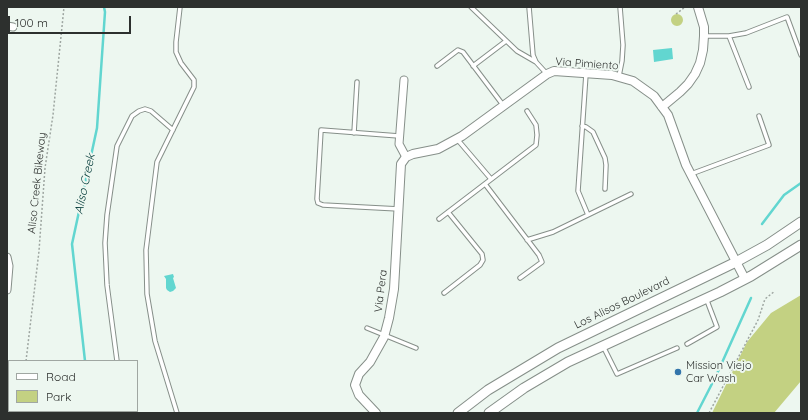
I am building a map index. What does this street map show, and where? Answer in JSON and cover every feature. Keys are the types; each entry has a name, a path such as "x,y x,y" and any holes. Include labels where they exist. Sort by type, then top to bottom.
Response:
{"main road":[{"name":"Los Alisos Boulevard","path":"458,413 488,390 558,348 736,262 801,222"},
{"path":"488,413 535,381 568,362 745,279 801,245"}],"street":[{"path":"662,107 680,92 695,74 700,63 703,50 704,27 698,7"},
{"name":"Via Pimiento","path":"406,157 438,149 457,139 547,74 554,71 619,76 633,81 654,96 668,115 686,165 745,279"},
{"path":"404,80 399,144 406,157"},
{"name":"Via Pera","path":"375,413 360,395 355,385 359,374 370,362 384,335 389,318 394,289 401,164 406,157"},
{"path":"7,257 7,290"}],"lane":[{"path":"177,413 155,342 147,294 146,250 157,162 194,87 192,76 181,63 176,52 180,7"},
{"path":"471,7 517,51 536,62 547,74"},
{"path":"529,7 533,55 536,62"},
{"path":"619,76 623,45 620,7"},
{"path":"704,36 729,36 746,33 787,17 801,55"},
{"path":"729,36 749,87"},
{"path":"473,66 506,41"},
{"path":"436,66 458,50 463,52 504,106"},
{"path":"586,73 578,191 588,215"},
{"path":"354,133 357,82"},
{"path":"117,360 107,285 105,243 106,215 117,146 132,116 138,111 145,109 151,110 173,130"},
{"path":"439,219 536,145 538,135 536,125 527,111"},
{"path":"691,174 769,146 759,116"},
{"path":"582,126 593,132 605,158 605,189"},
{"path":"399,136 321,130 317,199 318,204 323,205 399,209"},
{"path":"457,139 491,179"},
{"path":"485,184 539,255 542,262 520,278"},
{"path":"527,240 553,232 631,194"},
{"path":"444,293 480,266 483,260 482,254 448,212"},
{"path":"687,344 717,327 706,298"},
{"path":"367,328 416,348"},
{"path":"603,345 617,374 677,348"}],"path":[{"name":"Aliso Creek Bikeway","path":"26,360 39,251 45,168 53,114 64,7"},
{"path":"676,14 685,7"},
{"path":"708,413 758,320 765,299 775,291"}],"green space":[{"path":"677,14 681,16 683,20 681,24 677,26 673,24 671,20 673,16"},
{"path":"801,295 801,381 774,413 712,413 747,342 771,313"}],"water":[{"path":"672,48 673,59 654,62 653,50"},
{"path":"173,274 176,288 170,292 166,288 166,279 164,276"}],"waterway":[{"name":"Aliso Creek","path":"85,360 72,244 97,128 105,12 104,7"},
{"path":"762,224 784,195 801,183"},
{"path":"697,413 716,376 751,298"}],"place":[{"name":"Mission Viejo Car Wash","path":"678,372"}]}
